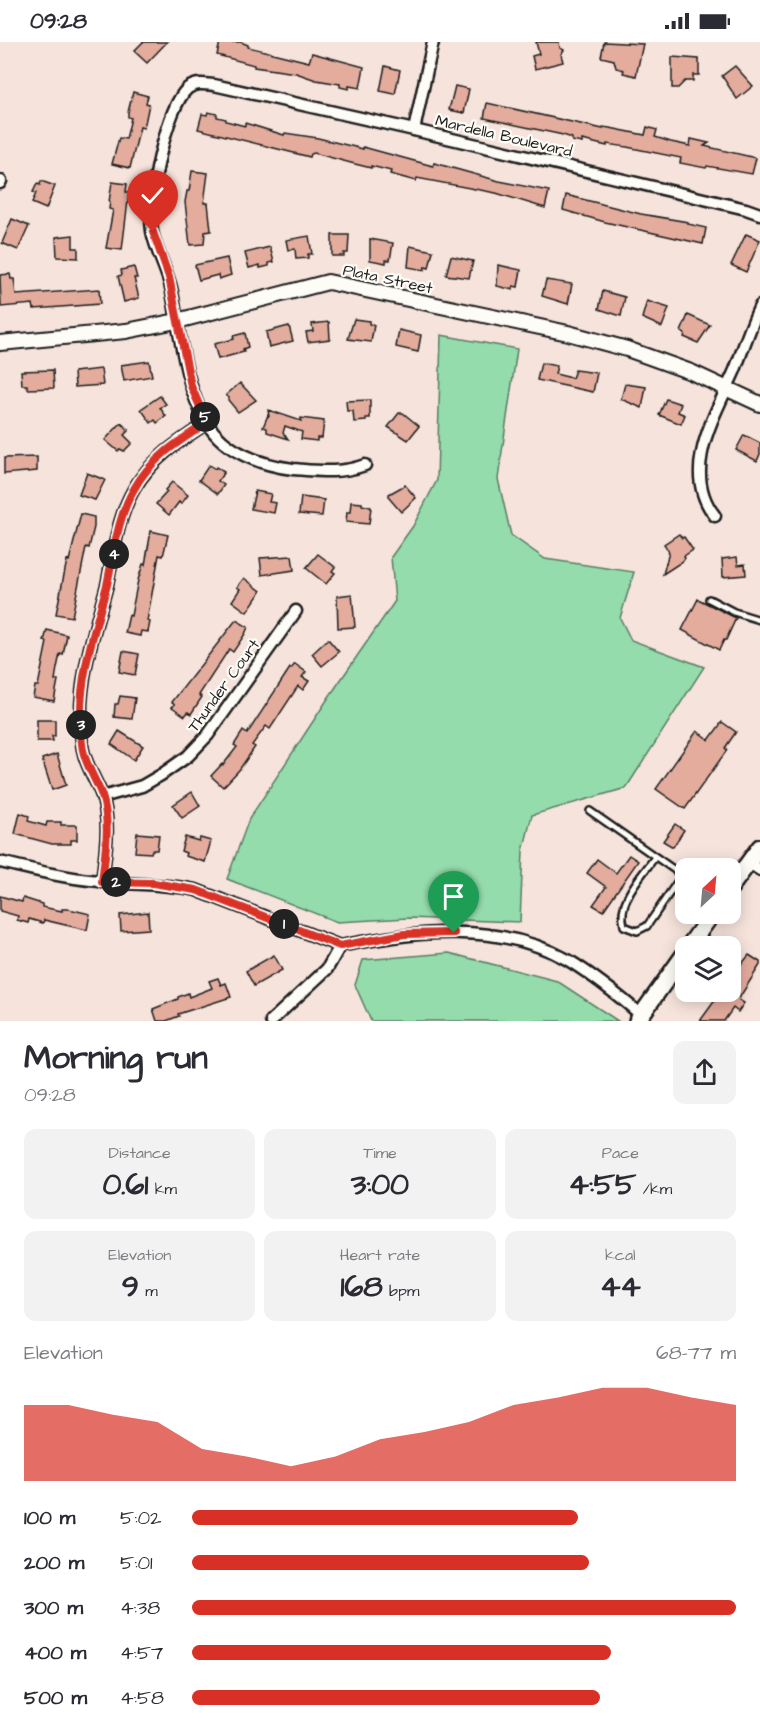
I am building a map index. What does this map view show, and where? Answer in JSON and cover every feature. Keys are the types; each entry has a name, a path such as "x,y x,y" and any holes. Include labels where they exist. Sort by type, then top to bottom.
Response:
{"main road":[{"path":"741,878 754,866 760,847"},
{"path":"639,1018 675,967"}],"street":[{"path":"414,130 433,42"},
{"name":"Mardella Boulevard","path":"207,423 191,386 169,277 153,232 151,217 153,190 172,116 187,89 200,83 414,130 746,208 760,214"},
{"name":"Plata Street","path":"0,343 92,336 177,321 328,282 568,333 650,356 727,387 760,404"},
{"path":"715,516 700,489 700,465 706,438 760,306"},
{"path":"102,882 106,827 102,797 84,754 80,722 83,681 121,522 133,489 150,466 172,446 207,423 234,449 274,467 331,473 364,465"},
{"name":"Thunder Court","path":"102,797 142,786 188,756 208,735 296,611"},
{"path":"0,862 49,875 102,882 153,883 196,890 340,946 383,937 428,933 474,933 515,939 566,960 600,982 639,1018"},
{"path":"271,1021 327,969 340,946"}],"lane":[{"path":"709,599 734,612 760,620"},
{"path":"590,811 675,871"},
{"path":"655,857 625,900 621,916 624,926 637,931 647,926 675,889"}],"green space":[{"path":"441,335 517,349 498,479 511,535 545,559 634,572 620,618 631,640 704,667 626,788 532,815 523,851 520,922 408,918 337,922 227,879 249,819 395,601 391,557 413,526 437,480"},
{"path":"449,953 557,981 618,1021 371,1021 355,985 363,960"}],"building":[{"path":"143,42 167,42 147,63 134,51"},
{"path":"220,42 241,42 248,47 309,62 312,53 364,67 360,88 340,87 340,84 316,80 296,73 254,67 254,65 217,55"},
{"path":"536,42 559,42 560,48 564,50 561,54 563,62 535,69 532,56 539,54"},
{"path":"604,42 643,44 636,76 623,73 624,70 616,68 614,60 601,57"},
{"path":"672,57 699,59 699,75 693,75 693,81 685,81 678,88 672,88"},
{"path":"385,66 400,70 395,94 380,91"},
{"path":"735,66 753,86 737,99 722,76"},
{"path":"455,86 469,89 464,113 449,110"},
{"path":"133,92 148,96 146,103 149,104 144,128 140,127 130,168 112,164 119,138 126,139 131,118 128,117 128,112"},
{"path":"487,103 603,129 603,127 645,135 647,127 657,130 655,137 671,142 690,146 691,139 709,143 704,146 756,158 752,174 680,163 681,158 627,147 607,144 607,146 582,140 582,143 572,141 572,138 563,135 484,118"},
{"path":"208,112 217,114 217,117 226,119 226,121 245,126 245,123 284,135 285,133 318,138 363,149 363,147 433,166 434,163 499,181 549,191 545,208 496,193 417,178 416,181 371,166 371,168 314,153 310,157 198,129 202,114 207,115"},
{"path":"192,171 208,173 204,203 208,203 211,231 205,232 204,244 190,245 185,202"},
{"path":"41,181 55,186 46,209 32,203 36,193 33,192"},
{"path":"112,182 127,184 126,192 129,192 122,250 106,248 113,210 109,209"},
{"path":"566,195 706,228 703,244 563,210"},
{"path":"12,219 29,226 18,250 2,243"},
{"path":"746,234 760,240 746,272 731,265"},
{"path":"73,235 73,248 78,248 78,258 57,257 56,237"},
{"path":"332,235 349,235 348,253 344,253 344,256 332,256"},
{"path":"309,236 312,254 308,254 308,258 296,259 295,249 288,250 286,240"},
{"path":"370,239 393,243 390,260 386,260 386,263 370,260"},
{"path":"410,246 433,251 429,268 425,267 424,270 408,267"},
{"path":"270,247 274,262 269,263 269,266 260,268 260,265 249,268 245,253"},
{"path":"451,256 473,261 469,278 446,275"},
{"path":"227,258 231,275 219,279 218,275 199,280 195,265"},
{"path":"498,265 521,270 518,287 513,286 513,290 497,286"},
{"path":"134,267 139,298 124,302 118,276 122,275 121,270"},
{"path":"10,274 11,279 14,279 16,295 99,289 100,304 34,309 33,304 1,307 0,275"},
{"path":"546,280 572,284 568,304 542,296"},
{"path":"603,291 625,297 621,316 599,309"},
{"path":"647,301 669,308 662,327 642,318"},
{"path":"688,315 710,325 698,343 684,337 685,334 681,332"},
{"path":"354,319 369,321 369,324 374,325 371,342 348,339"},
{"path":"329,322 330,339 308,342 306,332 313,331 312,324"},
{"path":"289,326 293,341 269,347 266,332"},
{"path":"399,330 421,335 418,352 396,347"},
{"path":"245,333 248,347 243,349 244,352 218,359 214,344 234,339 233,336"},
{"path":"149,361 152,376 124,381 121,365"},
{"path":"541,363 557,366 555,374 572,378 575,370 597,373 593,392 537,380"},
{"path":"101,369 103,385 75,387 74,372"},
{"path":"53,370 54,388 28,389 27,385 22,385 21,371"},
{"path":"240,383 256,400 238,412 226,395"},
{"path":"625,384 646,387 642,408 621,399"},
{"path":"160,396 166,404 160,408 166,416 157,423 155,420 151,423 141,409"},
{"path":"666,399 681,404 678,412 685,415 681,424 659,415"},
{"path":"370,400 370,418 366,418 366,421 354,422 353,411 347,411 346,401"},
{"path":"268,410 301,421 301,418 324,421 322,438 317,438 317,441 301,439 302,432 285,426 283,433 288,439 267,432 267,428 263,427 268,415 269,417"},
{"path":"399,413 403,413 419,426 408,440 388,427"},
{"path":"121,423 129,430 124,435 132,443 124,451 120,449 118,451 105,440"},
{"path":"744,435 760,443 760,454 757,461 736,450"},
{"path":"37,457 37,471 4,474 4,458"},
{"path":"209,465 224,472 218,481 224,485 218,494 199,480"},
{"path":"87,473 105,480 95,500 79,495"},
{"path":"172,482 188,495 169,515 156,504 167,492 165,490"},
{"path":"405,485 416,498 401,512 389,498 389,494"},
{"path":"255,491 271,494 269,502 276,503 274,513 251,509"},
{"path":"301,497 324,500 322,516 299,514"},
{"path":"351,502 371,507 369,524 346,522"},
{"path":"81,514 94,517 94,527 89,548 86,547 72,617 56,614 67,560 69,561"},
{"path":"151,531 168,535 163,556 159,555 147,621 150,622 148,632 141,631 140,636 125,633 138,580 143,564 145,565"},
{"path":"679,534 693,550 684,556 683,561 663,574 669,552 664,544"},
{"path":"318,554 335,567 332,571 335,573 326,584 306,568"},
{"path":"292,556 294,570 262,575 260,558"},
{"path":"737,557 738,565 745,564 746,575 723,577 722,559"},
{"path":"244,578 261,591 247,612 232,601 240,589 237,587"},
{"path":"352,594 355,627 338,628 337,596"},
{"path":"698,599 736,618 719,650 682,630"},
{"path":"236,620 248,627 245,634 233,652 229,649 199,695 202,697 191,714 188,712 185,716 172,707 175,704 172,702"},
{"path":"47,630 67,635 63,655 60,654 57,668 55,680 58,680 54,701 33,697 35,686 38,686 47,642 44,641"},
{"path":"328,639 339,652 322,666 312,654"},
{"path":"123,651 139,654 135,675 119,672"},
{"path":"295,664 306,672 302,677 309,681 303,690 298,686 270,729 266,726 252,745 255,747 239,770 223,787 211,776 237,747 234,745 243,731 247,734 290,668"},
{"path":"120,696 135,698 132,719 114,717 115,704 118,704"},
{"path":"37,720 55,720 53,741 37,741"},
{"path":"722,722 736,732 725,748 727,750 685,809 656,789 697,731 709,740"},
{"path":"119,731 143,746 134,760 111,744"},
{"path":"57,754 66,785 52,790 42,759"},
{"path":"192,792 200,806 182,818 173,805"},
{"path":"20,813 29,816 28,821 46,826 47,822 77,825 77,840 71,840 71,844 52,844 15,834"},
{"path":"675,824 684,830 673,847 663,841"},
{"path":"137,833 159,835 157,850 152,850 151,853 135,852"},
{"path":"185,837 199,841 200,838 211,841 205,862 185,856 186,853 181,851"},
{"path":"629,855 638,861 603,911 593,905 606,887 587,873 597,859 616,873"},
{"path":"0,896 22,902 23,898 42,904 42,907 62,911 62,909 69,909 90,914 87,930 44,920 43,923 29,919 28,923 17,920 18,916 0,911"},
{"path":"148,912 149,929 121,931 120,915"},
{"path":"274,955 282,970 254,986 246,971"},
{"path":"749,955 760,962 741,995 741,965"},
{"path":"218,978 221,985 226,983 231,997 178,1014 179,1016 166,1021 157,1021 153,1009 188,993 189,997 212,988 209,981"},
{"path":"714,1002 744,1003 738,1012 733,1008 724,1021 700,1021"}],"route":[{"path":"153,232 169,277 191,386 207,423 172,446 150,466 133,489 121,522 91,642 83,681 80,722 84,754 105,810 102,882 153,883 196,890 340,946 404,934 454,933"}]}
